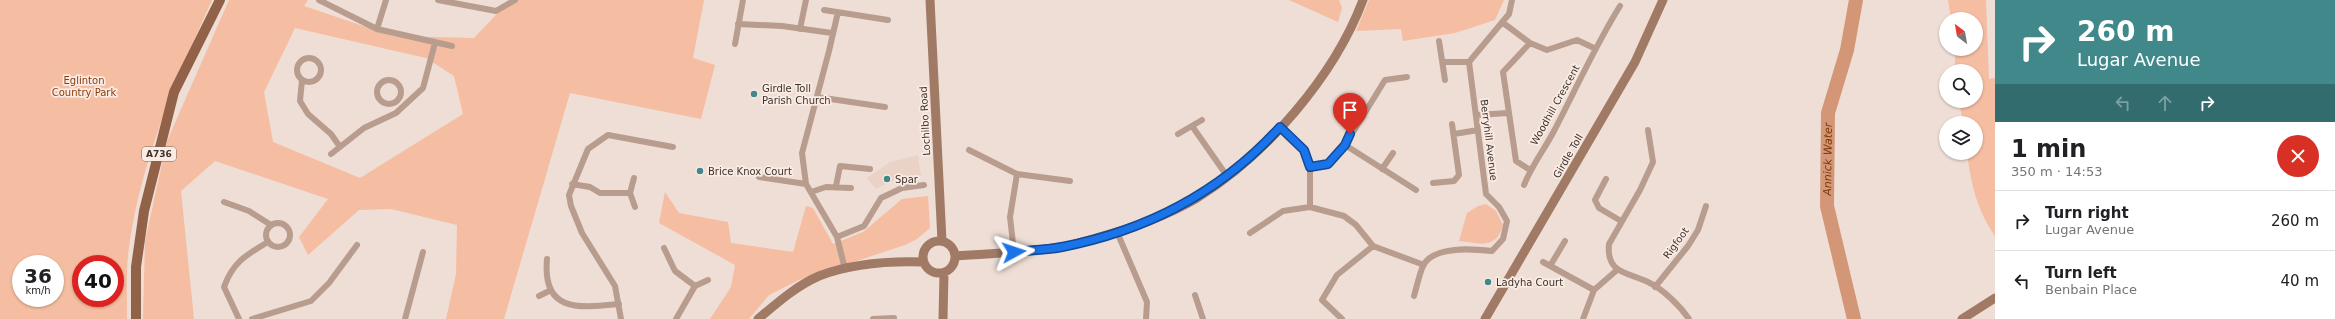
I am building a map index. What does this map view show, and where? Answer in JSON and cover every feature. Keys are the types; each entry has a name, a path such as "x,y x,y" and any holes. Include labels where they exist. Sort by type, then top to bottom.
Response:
{"main road":[{"name":"A736","path":"136,319 136,267 144,211 174,92 220,0"}],"street":[{"path":"319,0 377,29 452,46"},
{"path":"377,29 386,0"},
{"path":"438,0 496,11 511,1"},
{"path":"735,44 743,0"},
{"path":"800,29 806,0"},
{"name":"Lochilbo Road","path":"930,0 942,241"},
{"path":"955,256 1062,247 1117,232 1167,213 1196,198 1256,153 1318,83 1358,13 1363,0"},
{"path":"1443,62 1469,62 1509,14 1512,0"},
{"name":"Girdle Toll","path":"1485,319 1635,62 1663,0"},
{"name":"Woodhill Crescent","path":"1524,185 1530,170 1554,132 1588,66 1594,48 1620,6"},
{"path":"824,10 888,20"},
{"path":"838,12 802,153 806,184 837,237 846,269"},
{"path":"1502,22 1530,43 1547,50 1577,40 1594,48"},
{"path":"738,24 782,26 832,33"},
{"path":"1440,41 1446,80"},
{"path":"331,154 364,128 396,113 423,88 435,43"},
{"name":"Woodhill Crescent","path":"1530,43 1503,72 1516,161 1530,170"},
{"path":"302,80 314,81 320,76 321,68 317,61 310,58 300,62 297,70 302,80 300,101 308,114 331,134 340,147"},
{"name":"Berryhill Avenue","path":"1424,264 1439,254 1460,248 1492,250 1503,239 1507,221 1499,206 1486,194 1469,62"},
{"path":"1310,167 1328,164 1345,145 1385,80 1406,77"},
{"path":"392,104 400,99 402,90 398,83 387,79 380,84 377,92 380,100 392,104 396,113"},
{"path":"817,97 885,108"},
{"path":"1476,116 1508,113"},
{"path":"1178,134 1202,120"},
{"path":"1433,183 1454,181 1459,176 1452,124"},
{"path":"1192,126 1227,176"},
{"path":"1280,127 1304,150 1310,167 1310,207"},
{"path":"1454,134 1478,130"},
{"path":"1648,130 1652,162 1640,190 1609,244 1608,253 1610,260 1617,270 1655,287 1689,319"},
{"path":"622,319 615,286 582,233 570,206 569,195 572,184 588,149 608,135 673,147"},
{"path":"1345,145 1416,190"},
{"path":"968,150 1017,174 1070,181"},
{"path":"1382,169 1393,153"},
{"path":"836,186 840,166 870,169"},
{"path":"1014,252 1010,217 1017,174"},
{"path":"759,177 806,184"},
{"path":"634,178 630,193 635,207"},
{"path":"1606,179 1595,200 1599,208 1621,221"},
{"path":"572,184 590,187 600,193 630,193"},
{"path":"837,237 864,226 881,198 902,188 924,185"},
{"path":"810,192 826,186 851,188"},
{"path":"224,202 248,212 271,225"},
{"name":"Rigfoot","path":"1655,287 1688,246 1698,230 1706,206"},
{"path":"1250,233 1283,211 1310,207 1344,216 1356,225 1373,246 1424,264 1414,296"},
{"path":"277,223 286,226 289,238 286,243 279,247 268,242 266,234 271,225 277,223"},
{"path":"1117,232 1147,302 1146,319"},
{"path":"1550,266 1565,240"},
{"path":"942,241 951,246 955,256 954,264 944,273 934,273 929,271 923,257 932,242 942,241"},
{"path":"239,319 224,287 230,271 244,257 268,242"},
{"path":"252,319 311,301 329,283 356,245"},
{"path":"1342,319 1322,300 1337,275 1373,246"},
{"path":"664,248 675,271 695,286"},
{"path":"405,319 423,252"},
{"path":"758,319 788,294 818,276 846,269 923,257"},
{"path":"547,260 546,274 549,290 561,302 573,306 619,304"},
{"path":"1543,262 1594,290"},
{"path":"1583,319 1594,290 1617,270"},
{"path":"934,273 943,304"},
{"path":"943,319 944,273"},
{"path":"676,319 695,286 708,280"},
{"path":"539,296 549,290"},
{"path":"1195,295 1203,319"},
{"path":"1962,319 1995,298"},
{"path":"873,319 894,318"}],"shaded area":[{"path":"918,155 921,176 894,180 876,189 867,178 890,162"}],"green space":[{"name":"Eglinton Country Park","path":"0,0 212,0 160,124 141,189 133,222 128,255 127,319 0,319"},
{"path":"229,0 308,0 304,6 393,36 474,38 510,0 704,0 693,58 715,65 701,119 570,93 504,319 446,319 456,274 457,225 391,209 359,210 308,255 299,237 328,199 215,161 181,191 194,319 143,319 145,241 167,141","holes":["295,28 426,58 454,76 463,114 360,178 273,142 264,92"]},
{"path":"1289,0 1339,0 1342,8 1338,22"},
{"path":"1369,0 1504,0 1495,20 1455,33 1403,41 1401,29 1356,31"},
{"path":"1948,0 1986,0 1989,79 1995,78 1995,236 1979,206 1973,186 1968,160 1983,160 1983,116 1962,116 1960,108 1983,108 1983,64 1955,64 1955,56 1983,56 1983,12 1950,12"},
{"path":"665,192 679,213 728,222 731,243 793,252 806,206 813,208 833,244 863,232 902,199 928,196 930,228 917,239 905,245 799,280 769,295 749,319 710,319 731,287 735,265 659,223"},
{"path":"1486,204 1496,211 1503,225 1500,233 1492,242 1480,243 1459,241 1467,213 1478,206"}],"waterway":[{"name":"Annick Water","path":"1854,319 1827,206 1828,113 1847,50 1856,0"}],"place":[{"name":"Girdle Toll Parish Church","path":"754,94"},
{"name":"Brice Knox Court","path":"700,171"},
{"name":"Spar","path":"887,179"},
{"name":"Ladyha Court","path":"1488,282"}],"route":[{"path":"1014,252 1062,247 1117,232 1167,213 1196,198 1227,176 1256,153 1280,127 1304,150 1310,167 1328,164 1345,145 1350,134"}]}
